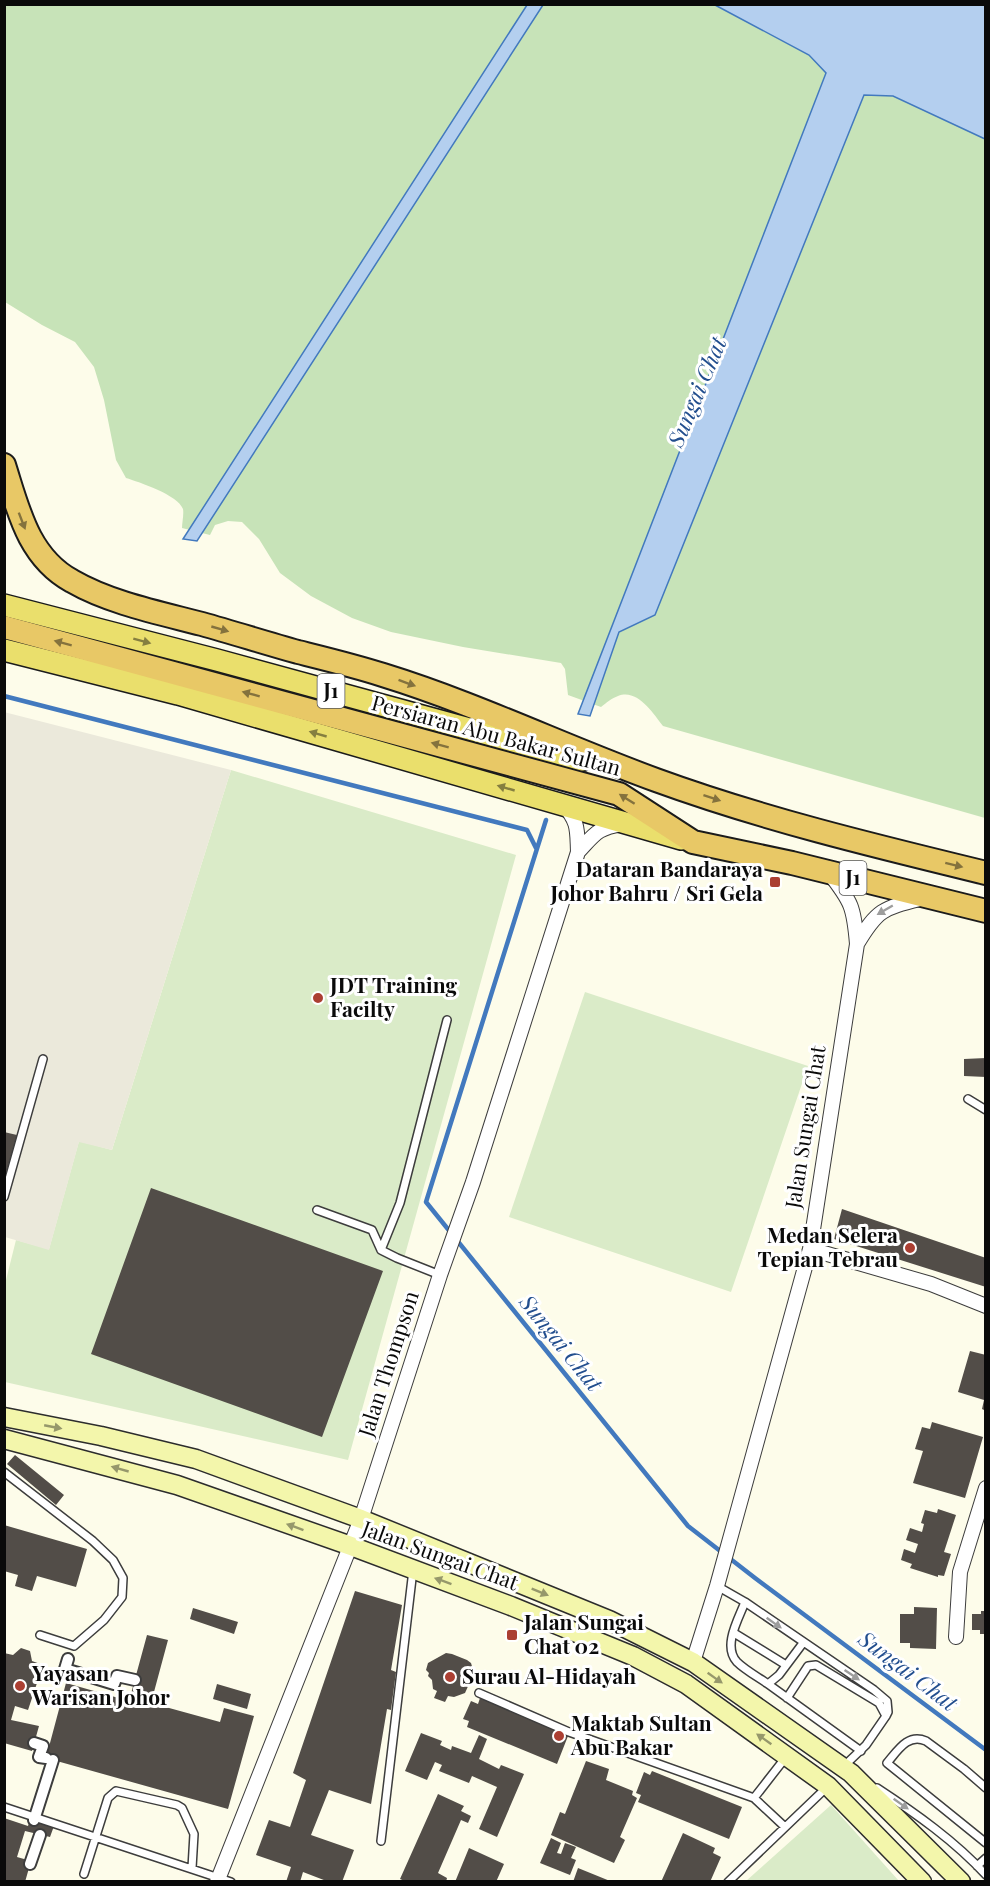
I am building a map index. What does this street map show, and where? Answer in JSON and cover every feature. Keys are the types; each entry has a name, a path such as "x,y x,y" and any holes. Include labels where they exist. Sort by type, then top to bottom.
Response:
{"highway":[{"path":"4,465 22,522 34,546 50,565 70,580 101,594 163,614 383,675 482,710 656,780"},
{"path":"4,627 619,794 693,842"},
{"name":"Persiaran Abu Bakar Sultan","path":"656,780 867,844 986,873"},
{"name":"J1","path":"693,842 986,911"}],"main road":[{"name":"Persiaran Abu Bakar Sultan","path":"4,605 218,660 656,780"},
{"name":"J1","path":"4,651 177,694 693,842"},
{"path":"4,665 177,694"},
{"name":"Jalan Sungai Chat","path":"4,1417 101,1436 196,1459 361,1519 609,1620 693,1662 847,1771 962,1881"},
{"name":"Jalan Sungai Chat","path":"4,1439 177,1485 351,1546 529,1613 633,1656 686,1684 828,1786 922,1881"}],"street":[{"name":"Jalan Thompson","path":"222,1880 361,1519 442,1269 473,1182 578,852 577,825 562,804"},
{"name":"Jalan Thompson","path":"578,852 597,831 608,826 628,823"},
{"name":"Jalan Sungai Chat","path":"693,1662 717,1586 810,1249 857,944 853,908 845,892 828,872"},
{"name":"Jalan Sungai Chat","path":"857,944 876,916 894,905 928,897"},
{"path":"810,1249 931,1284 986,1306"},
{"path":"956,1638 960,1572 986,1488"},
{"path":"68,1659 65,1669 114,1684 117,1676 135,1680"},
{"path":"34,1743 43,1746 39,1757 49,1759 34,1818"},
{"path":"30,1864 40,1835"}],"lane":[{"path":"381,1250 400,1203 447,1020"},
{"path":"4,1197 43,1059"},
{"path":"968,1099 986,1110"},
{"path":"317,1210 372,1230 381,1250 442,1269"},
{"path":"4,1472 113,1560 123,1578 122,1597 104,1620 74,1646 40,1635"},
{"path":"381,1841 413,1570"},
{"path":"717,1586 745,1602 887,1701 886,1716 847,1771 906,1807 986,1875"},
{"path":"745,1602 731,1641 731,1654 737,1662 861,1751"},
{"path":"734,1633 786,1665"},
{"path":"768,1684 779,1675 803,1643"},
{"path":"787,1698 808,1666 816,1665 879,1703 886,1716"},
{"path":"479,1693 569,1732 754,1798 785,1827"},
{"path":"986,1788 964,1768 919,1738 909,1739 887,1763 986,1843"},
{"path":"754,1798 787,1755"},
{"path":"728,1881 828,1786"},
{"path":"84,1874 108,1798 116,1791 182,1808 194,1834 192,1868"},
{"path":"4,1807 192,1868 222,1880"},
{"path":"977,1866 986,1858"}],"green space":[{"path":"4,5 715,5 809,55 827,73 864,95 893,96 985,139 985,818 663,726 644,703 632,695 618,696 601,707 568,695 565,669 561,663 463,647 391,632 352,618 311,596 280,573 259,539 242,522 228,521 215,525 210,535 182,528 183,509 180,504 158,490 126,478 116,460 104,400 94,367 75,342 5,302"},
{"name":"JDT Training Facilty","path":"231,770 516,855 348,1460 5,1382 5,1284 16,1240 49,1249 79,1141 112,1150"},
{"path":"585,992 808,1066 731,1292 509,1217"},
{"path":"831,1805 899,1881 746,1881"}],"shaded area":[{"path":"4,712 231,770 112,1150 79,1142 49,1250 5,1237"}],"water":[{"path":"527,5 543,5 197,541 183,539"},
{"path":"715,5 985,5 985,139 893,96 864,95 655,615 619,632 590,716 578,714 826,73 809,55"}],"building":[{"path":"986,1058 986,1077 964,1076 964,1059"},
{"path":"4,1132 17,1135 5,1177 4,1177"},
{"path":"151,1188 383,1271 322,1437 91,1354"},
{"name":"Medan Selera Tepian Tebrau","path":"842,1209 986,1258 986,1287 834,1239"},
{"path":"970,1351 986,1355 986,1411 982,1409 984,1400 958,1392"},
{"path":"932,1422 983,1437 965,1498 913,1483 923,1451 915,1449 922,1427 930,1429"},
{"path":"15,1455 64,1495 56,1505 7,1464"},
{"path":"938,1509 956,1515 944,1552 951,1554 944,1576 938,1575 938,1577 910,1568 912,1564 901,1560 904,1549 915,1553 918,1544 906,1540 910,1528 922,1532 924,1524 921,1523 925,1510 937,1513"},
{"path":"4,1525 87,1549 76,1587 37,1576 32,1591 15,1586 18,1575 4,1571"},
{"path":"355,1591 402,1605 391,1670 396,1672 391,1710 387,1709 371,1804 329,1790 311,1835 354,1850 342,1882 329,1882 303,1872 300,1882 286,1882 291,1867 256,1855 269,1820 290,1827 306,1780 293,1773"},
{"path":"914,1607 937,1608 936,1649 910,1648 910,1643 900,1643 900,1614 914,1614"},
{"path":"193,1608 238,1622 234,1634 190,1619"},
{"path":"981,1611 986,1611 986,1634 980,1634 980,1630 972,1630 972,1614 981,1614"},
{"path":"147,1635 168,1640 151,1703 220,1722 224,1708 254,1716 228,1809 46,1758 66,1683 129,1701"},
{"name":"Yayasan Warisan Johor","path":"21,1648 30,1651 32,1661 43,1665 28,1710 15,1706 11,1720 39,1726 32,1751 4,1743 4,1653 13,1655"},
{"name":"Surau Al-Hidayah","path":"446,1653 467,1660 471,1663 474,1673 465,1693 454,1697 448,1696 445,1702 434,1698 437,1691 433,1689 432,1680 426,1670 428,1663"},
{"path":"217,1684 251,1694 247,1709 213,1699"},
{"path":"480,1698 568,1736 557,1764 467,1727 469,1721 463,1719 471,1701 478,1704"},
{"path":"421,1733 442,1741 440,1745 451,1750 452,1746 471,1753 479,1735 487,1739 479,1759 499,1769 501,1765 524,1774 497,1837 479,1829 497,1787 472,1776 469,1783 439,1771 442,1765 435,1762 427,1780 405,1771"},
{"path":"586,1761 609,1769 606,1780 633,1791 632,1795 637,1798 620,1837 625,1840 614,1863 551,1835 560,1812 565,1814"},
{"path":"652,1771 742,1807 729,1839 638,1802 641,1795 636,1793 644,1772 650,1775"},
{"path":"438,1794 464,1806 461,1811 471,1816 468,1823 461,1820 438,1873 447,1878 446,1882 407,1882 400,1879"},
{"path":"4,1818 28,1826 30,1819 54,1826 50,1837 25,1831 17,1857 31,1861 25,1882 4,1882"},
{"path":"683,1833 715,1848 713,1853 721,1857 710,1882 661,1882"},
{"path":"551,1838 561,1843 557,1853 561,1854 565,1843 576,1847 571,1858 576,1860 570,1875 540,1863"},
{"path":"469,1848 504,1864 496,1882 455,1882"},
{"path":"578,1868 610,1881 610,1882 573,1882"}],"waterway":[{"path":"4,696 527,830 536,848"},
{"name":"Sungai Chat","path":"546,820 426,1202 688,1526 986,1750"}],"place":[{"name":"Dataran Bandaraya Johor Bahru / Sri Gela","path":"775,882"},
{"name":"JDT Training Facilty","path":"318,998"},
{"name":"Medan Selera Tepian Tebrau","path":"910,1248"},
{"name":"Jalan Sungai Chat 02","path":"512,1635"},
{"name":"Surau Al-Hidayah","path":"450,1677"},
{"name":"Yayasan Warisan Johor","path":"20,1686"},
{"name":"Maktab Sultan Abu Bakar","path":"559,1736"}]}
